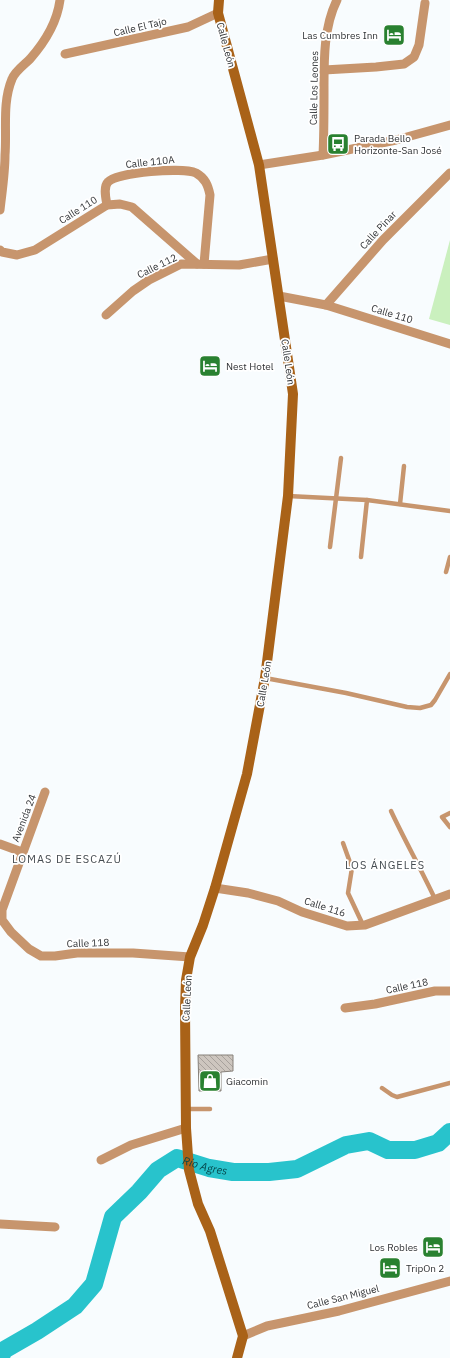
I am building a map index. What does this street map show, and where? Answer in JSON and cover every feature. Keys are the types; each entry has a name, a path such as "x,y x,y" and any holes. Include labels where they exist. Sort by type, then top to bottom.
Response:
{"main road":[{"name":"Calle León","path":"219,0 218,13 259,165 293,394 288,496 265,678 247,774 215,888 203,925 190,957 186,980 186,1128 189,1170 198,1204 210,1231 243,1336"},
{"path":"237,1358 243,1336"}],"street":[{"path":"0,210 5,155 5,108 7,92 12,77 30,59 51,30 58,14 60,0"},
{"name":"Calle Los Leones","path":"323,155 324,70 327,32 332,9 337,0"},
{"path":"324,70 404,64 414,57 419,45 425,3"},
{"name":"Calle El Tajo","path":"65,54 188,27 218,13"},
{"path":"259,165 323,155 396,140 450,125"},
{"name":"Calle 110A","path":"107,205 105,188 107,182 113,178 168,170 187,170 194,172 204,179 208,185 210,195 200,264"},
{"name":"Calle Pinar","path":"326,306 383,240 450,173"},
{"name":"Calle 110","path":"1,251 17,255 35,250 107,205 120,204 132,207 200,264"},
{"path":"200,264 239,265 273,260"},
{"name":"Calle 112","path":"106,315 133,291 149,280 181,264 200,264"},
{"name":"Calle 110","path":"279,296 326,306 450,344"},
{"name":"Avenida 24","path":"2,920 2,910 45,792"},
{"path":"0,844 22,852"},
{"name":"Calle 116","path":"215,888 248,893 278,901 302,912 347,926 362,925 450,894"},
{"name":"Calle 118","path":"2,920 11,932 29,949 41,956 55,956 77,952 133,953 190,957"},
{"name":"Calle 118","path":"345,1008 375,1004 435,991 450,991"},
{"path":"101,1160 131,1145 186,1128"},
{"path":"0,1224 56,1227"},
{"name":"Calle San Miguel","path":"243,1336 267,1326 339,1311 450,1281"}],"lane":[{"path":"330,547 341,458"},
{"path":"400,504 404,466"},
{"path":"288,496 367,500 450,511"},
{"path":"361,557 367,500"},
{"path":"446,572 450,557"},
{"path":"265,678 346,693 407,707 420,708 431,705 450,674"},
{"path":"391,811 403,838 420,866 435,899"},
{"path":"450,813 442,817 450,827"},
{"path":"343,843 352,868 348,893 362,925"},
{"path":"382,1088 392,1096 397,1096 450,1083"},
{"path":"187,1109 210,1109"}],"green space":[{"path":"450,240 450,325 429,319"}],"building":[{"name":"Giacomin","path":"198,1055 233,1055 233,1071 221,1072 221,1091 199,1091"}],"waterway":[{"name":"Río Agres","path":"0,1358 4,1350 37,1331 75,1306 94,1284 113,1217 139,1192 158,1170 177,1158 209,1168 233,1172 269,1172 297,1169 346,1145 369,1141 388,1150 415,1150 438,1143 450,1132"}],"place":[{"name":"Las Cumbres Inn","path":"394,35"},
{"name":"Parada Bello Horizonte-San José","path":"338,144"},
{"name":"Nest Hotel","path":"210,366"},
{"name":"Giacomin","path":"210,1081"},
{"name":"Los Robles","path":"433,1247"},
{"name":"TripOn 2","path":"390,1268"}],"district":[{"name":"LOMAS DE ESCAZÚ","path":"67,859"},
{"name":"LOS ÁNGELES","path":"385,865"}]}
